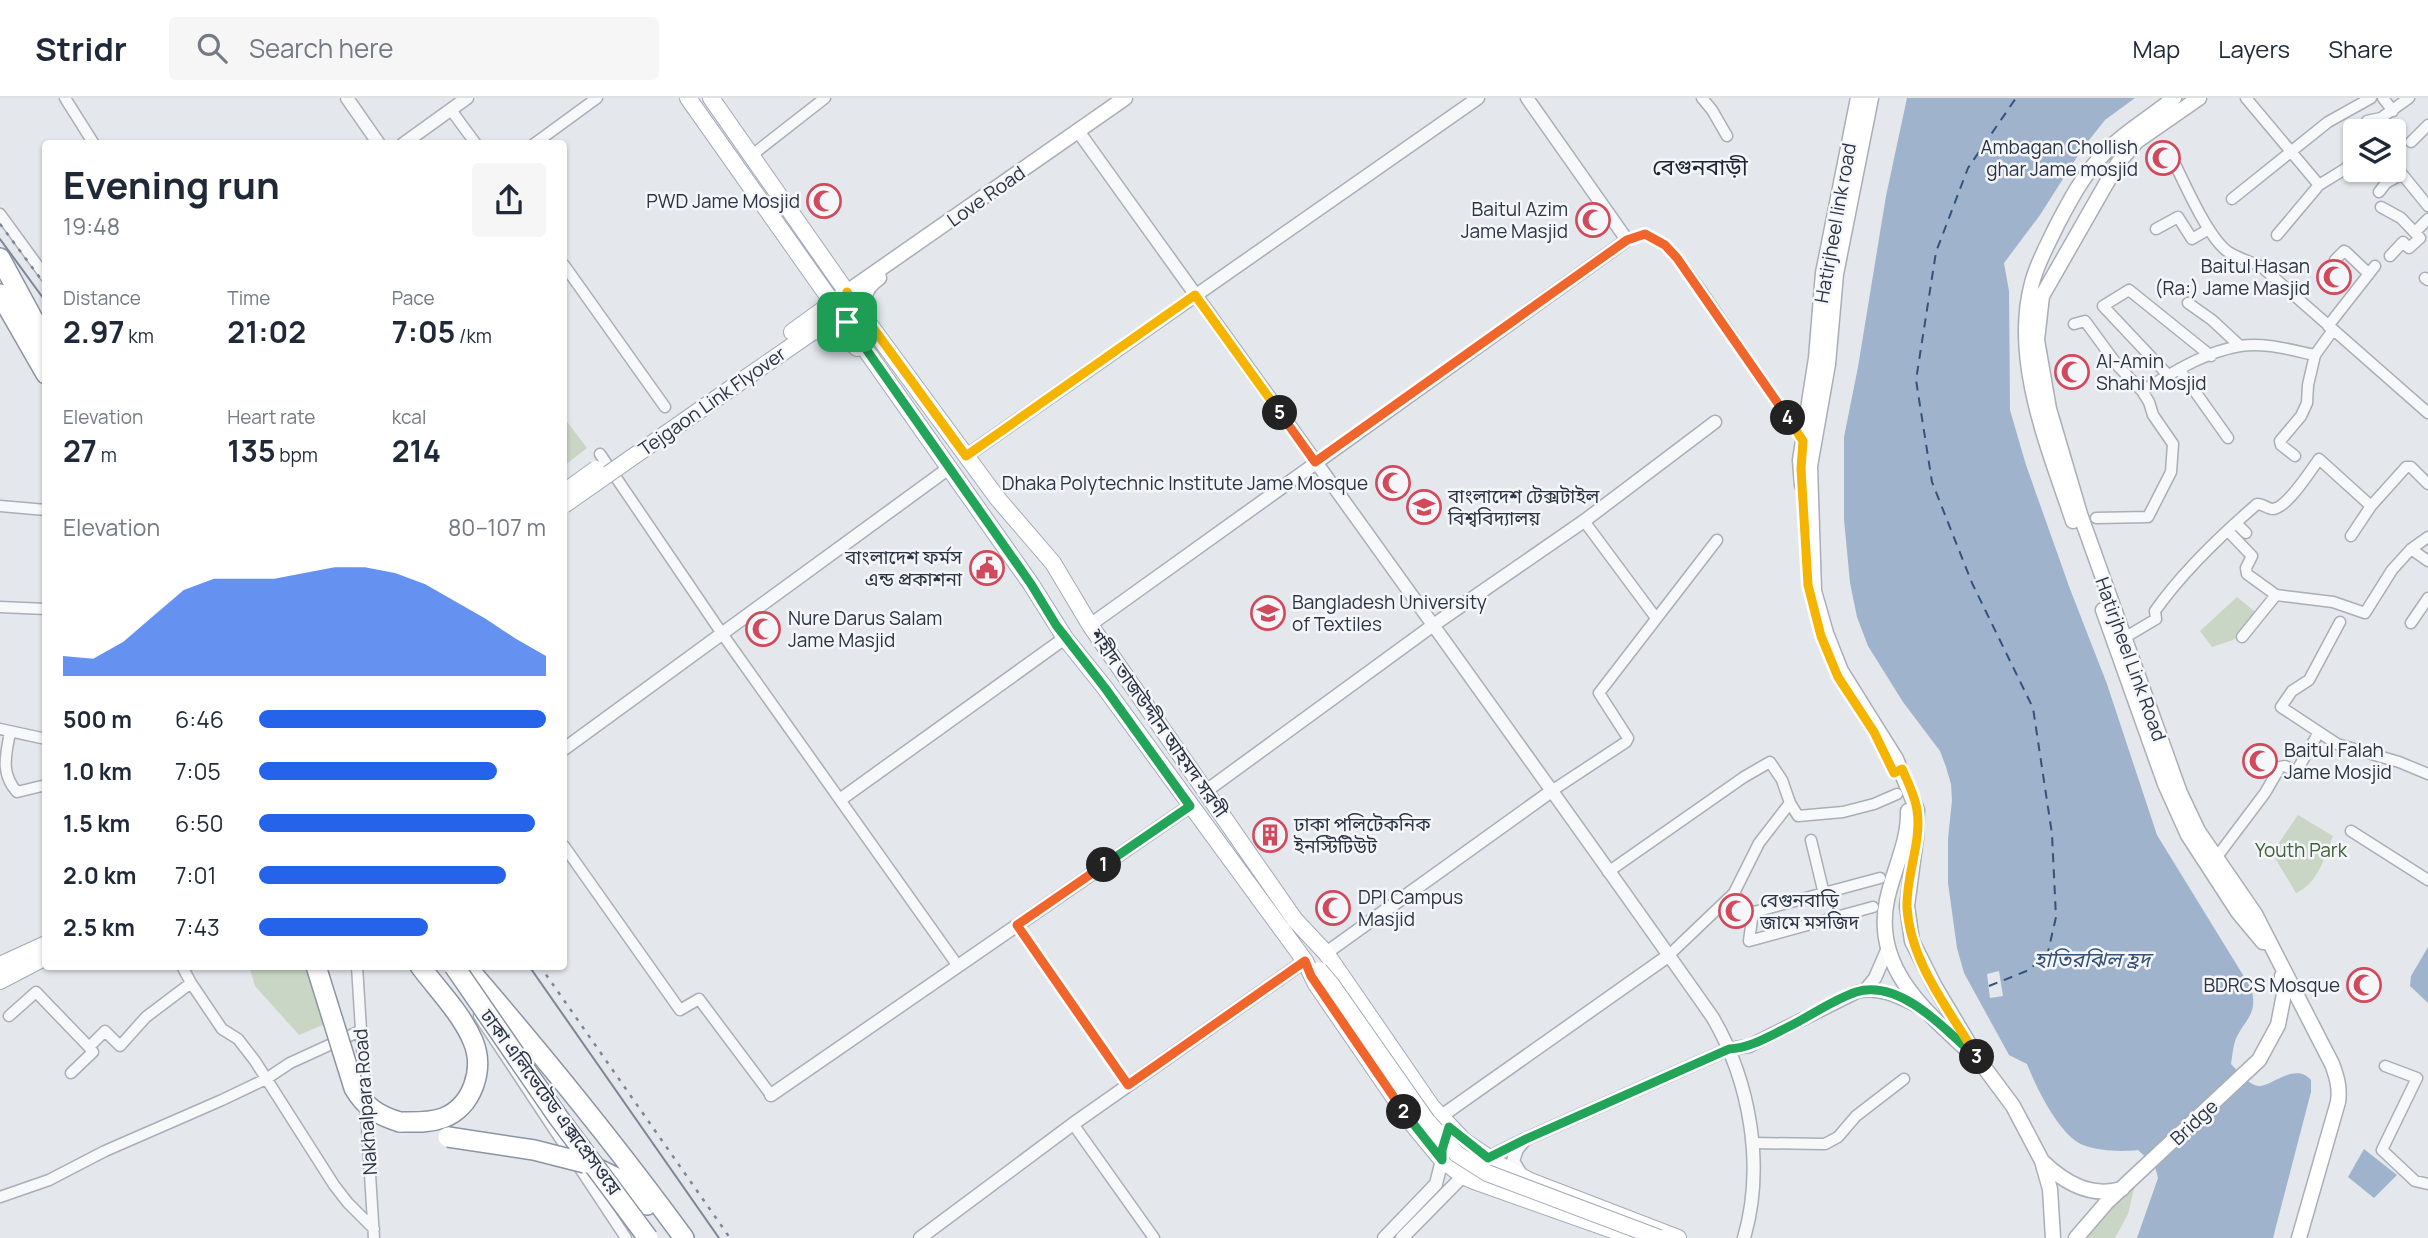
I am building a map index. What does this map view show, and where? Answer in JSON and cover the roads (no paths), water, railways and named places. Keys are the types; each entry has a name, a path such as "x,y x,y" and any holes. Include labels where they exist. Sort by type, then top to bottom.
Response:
{"highway":[{"path":"0,258 42,336"},
{"path":"0,294 42,367"},
{"path":"317,970 354,1088 361,1100 372,1110 384,1118 418,1131 534,1150 594,1166 628,1186 648,1206 671,1238"},
{"name":"ঢাকা এলিভেটেড এক্সপ্রেসওয়ে","path":"457,970 558,1117 648,1238"},
{"path":"469,970 636,1173 684,1238"},
{"path":"400,1122 444,1118 466,1102 475,1082 477,1053 473,1041 458,1014 425,972"}],"main road":[{"name":"শহীদ তাজউদ্দীন আহমদ সরণী","path":"688,98 1031,584 1061,631 1305,961 1311,976 1413,1125 1442,1160 1463,1176 1492,1188 1635,1238"},
{"name":"শহীদ তাজউদ্দীন আহমদ সরণী","path":"712,98 867,321 966,456 998,499 1054,563 1090,625 1295,920 1326,953 1444,1122 1468,1144 1503,1168 1525,1179 1678,1238"},
{"name":"Love Road","path":"847,292 1125,98"},
{"name":"Hatirjheel link road","path":"1838,677 1821,636 1808,585 1801,469 1816,358 1823,273 1857,98"},
{"name":"Hatirjheel Link Road","path":"1871,98 1836,274 1828,364 1810,466 1814,582 1824,625 1841,671 1883,736 1917,810 1907,906 1912,941 1923,967 1978,1059 2013,1106 2042,1161 2051,1204 2053,1238"},
{"path":"2174,98 2114,144 2084,177 2050,239 2032,283 2027,310 2026,341 2034,397 2071,517 2165,784 2188,835 2218,884 2273,954"},
{"name":"Hatirjheel Link Road","path":"2199,98 2147,133 2110,174 2042,296 2037,340 2049,410 2092,552 2180,793 2197,831 2255,914 2273,954 2332,1064 2339,1088 2338,1102 2299,1238"},
{"path":"2042,296 2046,277 2114,144"},
{"path":"752,188 767,177"},
{"path":"867,321 865,299 868,287 918,251 928,242 932,233"},
{"path":"821,286 807,328 844,336 855,346 880,381 891,385"},
{"path":"836,307 847,292"},
{"name":"Tejgaon Link Flyover","path":"567,490 836,307"},
{"name":"Tejgaon Link Flyover","path":"567,503 747,370"},
{"path":"1031,584 1043,595 1056,599 1061,597 1067,587"},
{"path":"1061,631 1058,617 1067,612 1090,625"},
{"name":"Hatirjheel Link Road","path":"1838,677 1898,771 1906,803 1908,818 1905,839 1887,900 1885,926 1888,948 1899,975 1921,1008 1978,1059"},
{"path":"2,974 42,947"},
{"path":"2,974 42,959"},
{"path":"1305,961 1319,970 1331,984 1427,1121 1457,1154 1505,1180 1659,1238"},
{"name":"Bridge","path":"2122,1189 2259,1060 2278,1024 2284,994 2281,967"},
{"path":"1442,1160 1444,1122"},
{"path":"1463,1176 1473,1160 1468,1144"},
{"path":"1463,1176 1488,1158"},
{"name":"Hatirjheel Link Road","path":"2042,1161 2082,1188 2101,1193 2122,1189"},
{"path":"1492,1188 1503,1168"},
{"path":"2076,1238 2122,1189"},
{"path":"2043,1238 2051,1204"}],"street":[{"path":"65,98 91,140"},
{"path":"347,98 376,140"},
{"path":"410,140 467,98"},
{"path":"539,140 597,98"},
{"path":"752,155 825,98"},
{"path":"966,456 1478,98"},
{"path":"1527,98 1627,240"},
{"path":"1702,98 1719,120 1727,136"},
{"path":"2246,98 2319,185"},
{"path":"2232,199 2328,122 2371,98"},
{"path":"2383,98 2393,111"},
{"path":"2376,119 2393,111 2409,98"},
{"path":"451,110 473,140"},
{"path":"2411,142 2428,125"},
{"path":"1078,131 1432,626 1553,790 1713,1018 1738,1074 1752,1143 1752,1191 1744,1238"},
{"path":"2172,158 2209,229 2224,249 2262,267 2428,413"},
{"path":"2277,235 2319,185 2343,170"},
{"path":"2406,179 2428,206"},
{"path":"2379,192 2388,182"},
{"path":"2381,207 2401,218 2420,238 2409,248 2403,242 2390,256"},
{"path":"0,214 42,272"},
{"path":"2156,229 2178,217 2192,239 2209,229"},
{"path":"2416,231 2428,219"},
{"path":"1090,625 1627,240 1645,234 1665,245 1677,258 1803,441"},
{"path":"2295,456 2281,445 2280,441 2301,416 2307,404 2315,355 2330,328 2372,270 2344,251 2335,261"},
{"path":"567,269 665,407"},
{"path":"2167,374 2103,306 2129,290 2211,356"},
{"path":"2188,303 2212,320 2240,346"},
{"path":"2074,324 2085,321 2142,391 2153,415 2173,444 2171,472 2148,517 2096,518"},
{"path":"2142,391 2167,374 2240,346 2273,347 2315,355"},
{"path":"2179,369 2228,438"},
{"path":"1206,791 1432,626 1584,521 1716,422"},
{"path":"600,454 723,635 958,966"},
{"path":"2124,638 2156,619 2155,611 2168,593 2257,504 2273,509 2288,500 2319,459 2371,506"},
{"path":"2351,536 2371,506 2406,467 2411,467 2428,484"},
{"path":"567,747 949,468"},
{"path":"0,506 42,510"},
{"path":"1584,521 1656,618"},
{"path":"2236,523 2249,530"},
{"path":"2236,523 2252,556 2246,568 2247,574 2276,595 2333,602 2365,613 2392,570 2411,549 2428,537"},
{"path":"1326,953 1553,790 1626,742 1628,738 1599,693 1717,540"},
{"path":"2411,549 2428,561"},
{"path":"2242,637 2276,595"},
{"path":"2411,623 2428,598"},
{"path":"0,607 42,609"},
{"path":"2340,622 2309,680 2292,691 2281,707 2337,744 2399,762 2428,774"},
{"path":"841,799 1061,631"},
{"path":"42,738 5,731 4,763 8,782 17,792 42,786"},
{"path":"2216,858 2265,793 2280,767 2285,766 2296,772 2319,732"},
{"path":"1608,872 1744,776 1770,762 1782,780 1798,816 1843,812 1874,804 1897,794"},
{"path":"1444,1122 1458,1105 1668,956 1734,893 1759,843 1790,803"},
{"path":"567,850 680,1010 699,999 771,1095 1190,806"},
{"path":"2351,831 2428,880"},
{"path":"1811,840 1824,894"},
{"path":"1734,893 1748,911 1753,912 1880,878"},
{"path":"1753,912 1749,941 1873,907"},
{"path":"1017,925 1128,1085"},
{"path":"1867,989 1888,948"},
{"path":"920,1238 1073,1124 1305,961"},
{"path":"184,970 222,1029 238,1039 266,1079 334,1185 374,1233"},
{"name":"Nakhalpara Road","path":"358,970 374,1233"},
{"path":"456,970 485,1029 626,1238"},
{"path":"89,1046 105,1031 120,1046 146,1017 191,983"},
{"path":"1488,1158 1729,1049 1752,1045 1833,1002 1867,989 1884,992 1921,1008"},
{"path":"9,1016 36,992 93,1052 71,1073"},
{"path":"0,1197 49,1180 105,1151 266,1079 290,1063 360,1031"},
{"path":"1738,1074 1742,1057 1752,1045"},
{"path":"2385,1066 2417,1078 2382,1150 2415,1181 2428,1184"},
{"path":"1752,1143 1825,1144 1838,1137 1856,1116 1903,1079"},
{"path":"1073,1124 1154,1238"},
{"path":"1525,1179 1513,1161 1517,1149 1526,1139"},
{"path":"1384,1238 1436,1184 1442,1160"},
{"path":"1402,1238 1463,1176"}],"water":[{"name":"হাতিরঝিল হ্রদ","path":"1907,98 2135,98 2105,120 2004,263 2009,291 2010,410 2026,465 2107,684 2157,835 2251,988 2252,1011 2235,1041 2231,1064 2247,1080 2258,1086 2298,1073 2311,1080 2311,1092 2273,1238 2137,1238 2158,1178 2155,1166 2138,1150 2089,1147 2074,1140 2065,1131 2042,1097 2027,1064 2009,1055 1964,973 1957,948 1948,883 1951,784 1940,751 1903,702 1868,646 1857,617 1850,583 1844,519 1844,437 1886,196"},
{"path":"2428,947 2428,1003 2410,986 2411,976"},
{"path":"2364,1149 2397,1175 2374,1198 2348,1177"}],"tram line":[{"path":"0,239 42,297"},
{"path":"532,970 719,1238"}],"railway":[{"path":"0,224 42,281"},
{"path":"543,970 730,1238"}],"place":[{"name":"Ambagan Chollish ghar Jame mosjid","path":"2163,158"},
{"name":"PWD Jame Mosjid","path":"824,201"},
{"name":"Baitul Azim Jame Masjid","path":"1593,220"},
{"name":"Baitul Hasan (Ra:) Jame Masjid","path":"2334,277"},
{"name":"Al-Amin Shahi Mosjid","path":"2072,372"},
{"name":"Dhaka Polytechnic Institute Jame Mosque","path":"1393,483"},
{"name":"বাংলাদেশ টেক্সটাইল বিশ্ববিদ্যালয়","path":"1424,507"},
{"name":"বাংলাদেশ ফর্মস এন্ড প্রকাশনা","path":"987,568"},
{"name":"Bangladesh University of Textiles","path":"1268,613"},
{"name":"Nure Darus Salam Jame Masjid","path":"763,629"},
{"name":"Baitul Falah Jame Mosjid","path":"2260,761"},
{"name":"ঢাকা পলিটেকনিক ইনস্টিটিউট","path":"1270,835"},
{"name":"DPI Campus Masjid","path":"1333,908"},
{"name":"বেগুনবাড়ি জামে মসজিদ","path":"1736,911"},
{"name":"BDRCS Mosque","path":"2364,985"}],"district":[{"name":"বেগুনবাড়ী","path":"1700,166"}],"park label":[{"name":"Youth Park","path":"2301,850"}]}
